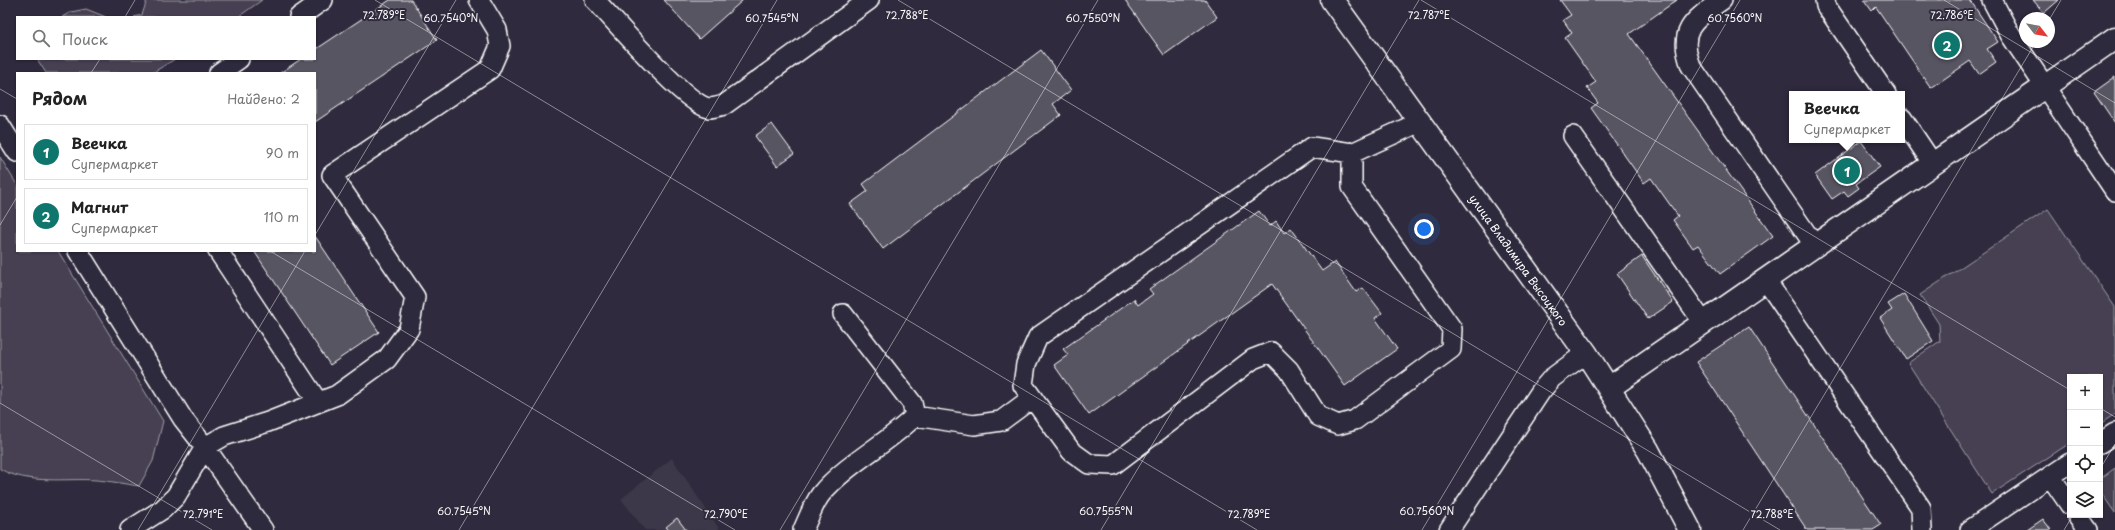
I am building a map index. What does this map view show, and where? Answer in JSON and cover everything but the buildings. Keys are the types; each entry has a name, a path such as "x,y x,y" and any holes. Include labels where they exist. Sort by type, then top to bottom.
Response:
{"street":[{"name":"улица Владимира Высоцкого","path":"1332,0 1586,353 1648,450 1690,530"},
{"path":"1609,388 2115,38"}],"lane":[{"path":"300,16 324,0"},
{"path":"130,530 163,508 176,496 206,447 224,436 268,422 337,395 387,359 409,329 415,297 332,175 490,69 500,46 497,30 479,0"},
{"path":"595,0 677,86 692,99 709,108 724,105 870,0"},
{"path":"1722,0 1699,16 1688,31 1685,50 1691,66 1815,246"},
{"path":"1825,0 1826,6 1884,91"},
{"path":"1992,0 2011,36 2115,191"},
{"path":"220,72 238,60"},
{"path":"1352,153 1352,187 1452,328 1451,349 1355,420 1338,425 1318,416 1289,370 1271,352 1253,359 1113,465 1089,464 1071,450 1023,385 1026,364 1038,337 1312,147 1352,153 1420,122"},
{"path":"1905,122 1933,164"},
{"path":"0,125 16,150"},
{"path":"1573,136 1704,322"},
{"path":"79,252 183,419 206,447 263,530"},
{"path":"219,252 318,402"},
{"path":"1765,279 1921,508 1922,530"},
{"path":"843,314 912,403 915,416"},
{"path":"1449,530 1541,391 1552,378 1586,353"},
{"path":"915,416 974,425 1001,421 1032,398"},
{"path":"803,530 821,495 867,454 906,426 915,416"},
{"path":"2103,441 2115,433"},
{"path":"1970,530 2067,465"},
{"path":"2050,476 2067,501"},
{"path":"2079,518 2088,530"}],"shaded area":[{"path":"147,0 262,0 239,16 138,16 142,15"},
{"path":"86,9 104,16 64,16 71,12"},
{"path":"38,60 173,60 154,72 45,72"},
{"path":"0,157 16,183 16,252 59,252 163,421 153,461 139,486 96,480 35,479 11,474 0,469"},
{"path":"2048,209 2115,307 2115,414 2103,422 2103,374 2067,374 2067,445 1992,494 1908,363 1940,341 1939,324 1920,295"},
{"path":"672,458 720,530 645,530 621,499"},
{"path":"2115,468 2115,513 2103,495 2103,477"}],"place":[{"name":"Магнит","path":"1947,45"},
{"name":"Веечка","path":"1847,171"}]}
